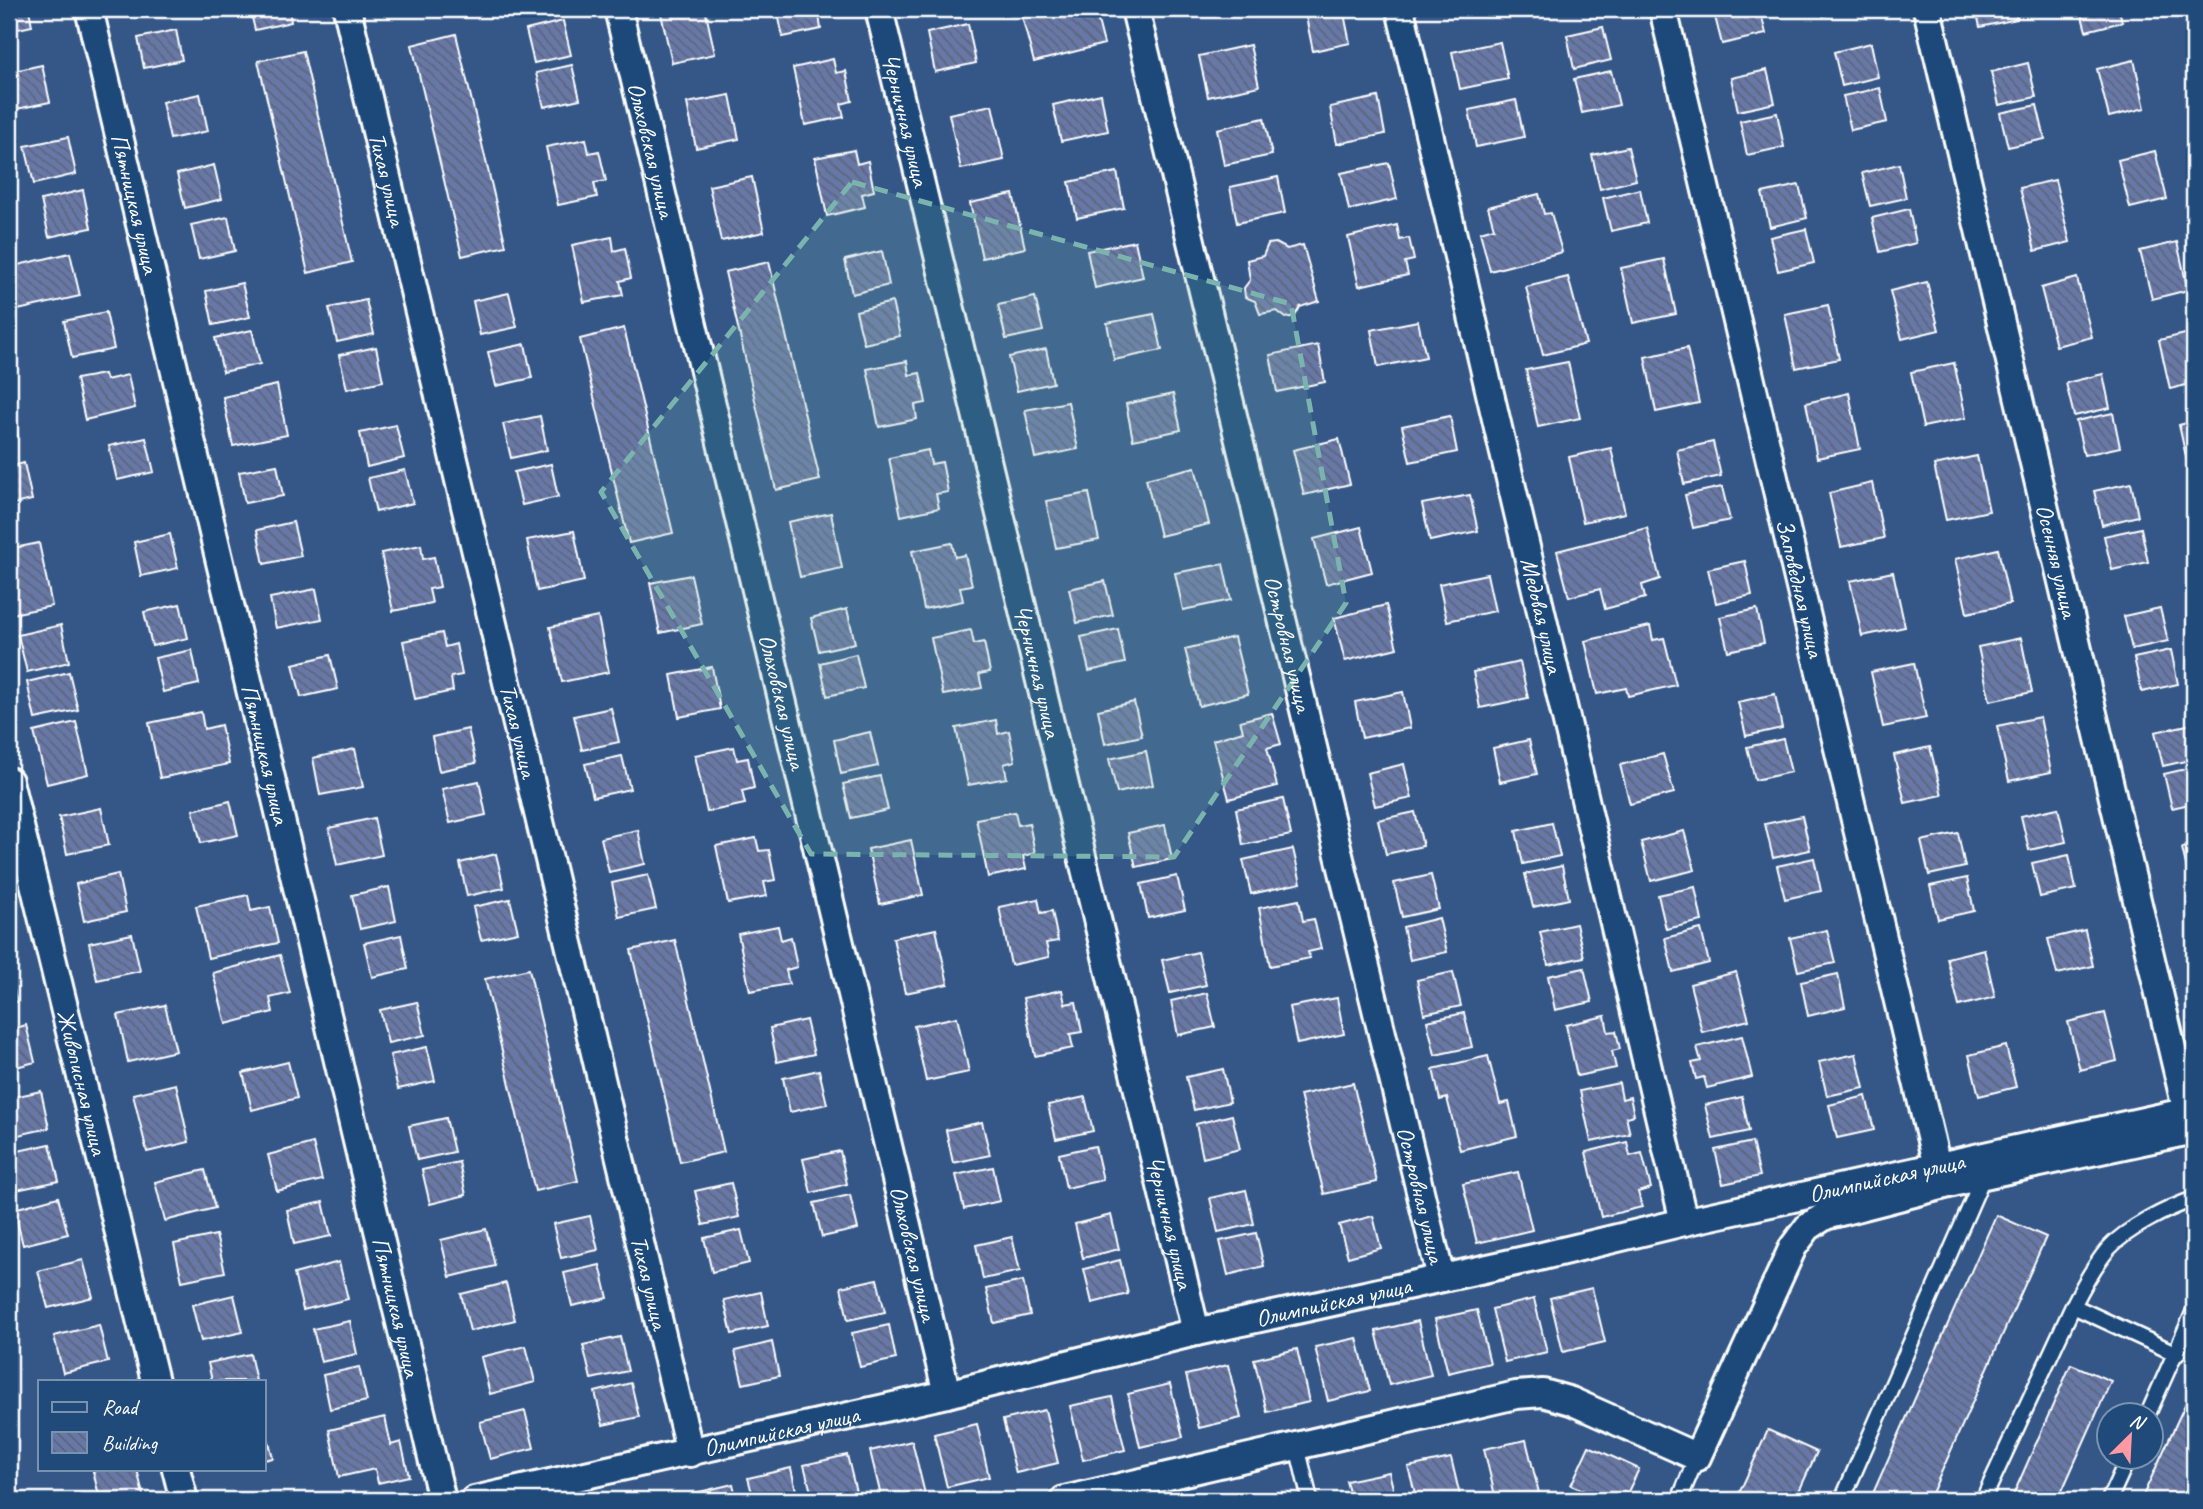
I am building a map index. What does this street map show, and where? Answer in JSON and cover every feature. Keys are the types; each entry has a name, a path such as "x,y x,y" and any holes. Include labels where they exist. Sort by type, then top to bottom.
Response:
{"street":[{"name":"Пятницкая улица","path":"89,9 442,1500"},
{"name":"Тихая улица","path":"347,9 690,1453"},
{"name":"Ольховская улица","path":"618,9 947,1394"},
{"name":"Черничная улица","path":"879,9 1196,1332"},
{"name":"Островная улица","path":"1135,9 1441,1278"},
{"name":"Медовая улица","path":"1400,9 1684,1222"},
{"name":"Заповедная улица","path":"1663,9 1937,1166"},
{"name":"Осенняя улица","path":"1927,9 2192,1117"},
{"name":"Живописная улица","path":"9,781 155,1380"},
{"name":"Олимпийская улица","path":"474,1500 947,1394 1196,1332 1684,1222 1937,1166 2192,1117"},
{"name":"Олимпийская улица","path":"1697,1458 1793,1247 1808,1227 1825,1216 1843,1210 1984,1175 2192,1117"},
{"path":"1064,1500 1516,1395 1543,1393 1571,1401 1697,1458"},
{"path":"176,1470 184,1500"}],"lane":[{"path":"1842,1500 1984,1175"},
{"path":"1983,1500 2087,1279 2110,1247 2134,1228 2194,1199"},
{"path":"2073,1306 2177,1354"},
{"path":"2155,1400 2194,1311"},
{"path":"1297,1446 1310,1500"},
{"path":"1679,1500 1697,1458"},
{"path":"2109,1500 2123,1470"}],"highlighted area":[{"path":"852,182 1291,304 1346,603 1174,857 811,854 601,492"}],"building":[{"path":"9,9 29,9 32,26 9,31"},
{"path":"250,9 289,9 291,22 255,30"},
{"path":"660,9 705,9 715,54 672,63"},
{"path":"777,9 829,9 830,12 819,15 821,29 783,37"},
{"path":"1020,9 1095,9 1104,44 1034,62"},
{"path":"1179,9 1213,9 1180,16"},
{"path":"1343,9 1350,43 1313,51 1306,17"},
{"path":"1713,9 1760,9 1766,34 1722,44"},
{"path":"1822,9 1853,9 1823,16"},
{"path":"1976,9 2014,9 2017,19 1980,27"},
{"path":"2080,9 2119,9 2122,22 2086,31"},
{"path":"563,21 571,55 534,63 526,30"},
{"path":"968,24 976,63 935,72 927,33"},
{"path":"1603,27 1611,60 1574,69 1567,35"},
{"path":"176,30 182,60 144,68 138,38"},
{"path":"456,34 506,246 462,256 412,45"},
{"path":"1500,42 1508,79 1460,89 1452,52"},
{"path":"1871,43 1878,77 1842,86 1834,52"},
{"path":"1250,45 1259,86 1208,97 1199,56"},
{"path":"303,51 352,262 308,273 258,61"},
{"path":"833,59 836,73 846,71 852,101 841,104 844,117 805,125 793,68"},
{"path":"2134,60 2145,108 2109,117 2097,69"},
{"path":"2028,63 2036,97 1999,105 1991,72"},
{"path":"42,65 50,102 12,110 9,72"},
{"path":"572,65 580,99 544,107 536,73"},
{"path":"1767,70 1775,103 1738,111 1731,78"},
{"path":"1611,71 1619,105 1582,113 1574,79"},
{"path":"1880,88 1887,122 1851,130 1843,96"},
{"path":"200,94 208,131 170,139 162,102"},
{"path":"1101,94 1108,131 1061,141 1053,105"},
{"path":"730,95 739,139 696,148 687,103"},
{"path":"1378,97 1385,134 1337,144 1330,107"},
{"path":"1516,100 1524,137 1476,147 1469,110"},
{"path":"992,105 1004,160 961,169 949,114"},
{"path":"2037,105 2045,139 2008,147 2000,113"},
{"path":"1777,113 1784,147 1747,155 1740,121"},
{"path":"1264,118 1272,155 1224,165 1217,129"},
{"path":"68,137 76,174 34,184 25,146"},
{"path":"586,139 589,153 599,151 606,181 594,183 597,197 558,205 546,147"},
{"path":"1628,147 1636,180 1600,189 1592,155"},
{"path":"854,150 857,164 868,161 874,191 862,194 865,207 827,216 815,158"},
{"path":"2155,151 2167,199 2130,208 2118,160"},
{"path":"1389,163 1397,199 1349,210 1341,173"},
{"path":"1899,164 1906,198 1870,206 1862,173"},
{"path":"214,165 222,199 185,208 177,174"},
{"path":"1117,172 1124,208 1077,218 1069,182"},
{"path":"752,177 764,232 721,241 709,186"},
{"path":"1278,177 1285,213 1237,223 1230,187"},
{"path":"2055,180 2070,242 2035,251 2020,188"},
{"path":"1799,185 1807,218 1770,227 1762,193"},
{"path":"1640,189 1647,223 1611,231 1603,198"},
{"path":"83,190 91,228 49,237 41,200"},
{"path":"1013,194 1025,248 982,258 970,203"},
{"path":"1539,194 1544,214 1551,213 1562,252 1490,271 1480,232 1494,228 1488,207"},
{"path":"1909,209 1916,243 1880,252 1872,218"},
{"path":"228,217 235,251 199,259 191,225"},
{"path":"1397,225 1400,240 1409,238 1414,260 1405,262 1408,275 1359,286 1348,237"},
{"path":"1806,229 1814,263 1778,271 1770,237"},
{"path":"612,237 614,251 625,248 631,278 620,281 623,295 584,302 572,245"},
{"path":"1135,241 1143,277 1095,288 1087,251"},
{"path":"2177,242 2188,290 2152,299 2140,251"},
{"path":"1276,243 1287,249 1303,245 1319,301 1300,307 1295,316 1286,318 1277,311 1260,314 1255,301 1245,297 1244,288 1250,280 1247,260 1263,256 1268,244"},
{"path":"882,251 889,285 852,294 845,260"},
{"path":"70,253 80,296 9,312 9,267"},
{"path":"1664,259 1676,314 1633,323 1621,268"},
{"path":"769,262 820,480 776,490 725,272"},
{"path":"1568,277 1586,344 1543,355 1526,287"},
{"path":"2077,278 2092,337 2056,346 2041,288"},
{"path":"1927,282 1939,330 1902,339 1890,291"},
{"path":"242,283 250,317 213,325 206,291"},
{"path":"509,293 517,327 480,335 473,301"},
{"path":"1035,297 1043,331 1006,339 998,305"},
{"path":"366,300 374,334 337,342 329,308"},
{"path":"892,302 900,336 864,344 856,311"},
{"path":"1828,305 1839,359 1796,368 1785,314"},
{"path":"106,312 114,349 72,358 64,321"},
{"path":"1154,314 1162,350 1114,360 1107,323"},
{"path":"1418,321 1426,357 1378,367 1371,330"},
{"path":"624,328 673,533 629,543 580,339"},
{"path":"252,330 260,364 223,372 215,338"},
{"path":"2194,332 2194,383 2170,389 2159,340"},
{"path":"525,344 532,378 496,386 488,352"},
{"path":"1318,345 1325,382 1277,392 1270,355"},
{"path":"376,347 383,381 347,389 339,355"},
{"path":"1687,348 1699,403 1656,412 1645,357"},
{"path":"1046,349 1053,383 1017,391 1009,357"},
{"path":"907,361 909,375 920,373 926,403 915,405 917,419 879,427 867,369"},
{"path":"1568,362 1580,418 1538,427 1526,370"},
{"path":"1954,363 1966,418 1923,427 1911,372"},
{"path":"104,374 106,380 128,375 135,408 85,420 76,379"},
{"path":"2103,374 2110,408 2074,416 2066,383"},
{"path":"277,385 287,435 233,446 223,397"},
{"path":"1849,393 1860,449 1817,458 1806,403"},
{"path":"1173,394 1181,430 1133,440 1126,404"},
{"path":"9,401 18,437 9,439"},
{"path":"1068,402 1078,449 1035,458 1025,410"},
{"path":"2113,413 2120,447 2084,455 2076,421"},
{"path":"540,416 547,450 511,458 503,424"},
{"path":"1450,416 1457,452 1410,462 1402,426"},
{"path":"2194,421 2194,479 2191,479 2179,425"},
{"path":"396,425 404,458 367,467 360,433"},
{"path":"146,438 154,472 117,480 109,446"},
{"path":"1339,439 1350,484 1304,495 1293,450"},
{"path":"1713,442 1721,476 1684,484 1677,450"},
{"path":"1611,448 1625,513 1583,522 1569,457"},
{"path":"928,450 931,464 942,462 948,492 936,494 939,508 901,516 889,458"},
{"path":"1977,456 1989,511 1946,520 1934,465"},
{"path":"24,463 32,500 9,505 9,467"},
{"path":"551,464 558,497 522,505 514,472"},
{"path":"277,465 283,496 245,503 239,472"},
{"path":"1195,467 1209,524 1160,536 1146,479"},
{"path":"405,470 413,503 376,512 368,478"},
{"path":"1872,483 1884,538 1841,547 1829,493"},
{"path":"2131,483 2138,516 2102,525 2094,491"},
{"path":"1722,487 1730,520 1693,528 1685,495"},
{"path":"1089,493 1099,540 1056,548 1046,501"},
{"path":"1470,495 1478,531 1430,541 1422,504"},
{"path":"831,513 842,568 800,577 788,522"},
{"path":"293,522 301,556 264,564 257,530"},
{"path":"1361,527 1372,572 1326,584 1314,539"},
{"path":"1647,528 1660,579 1642,585 1645,598 1605,609 1600,589 1569,597 1557,551"},
{"path":"2141,528 2148,562 2112,570 2104,536"},
{"path":"574,531 584,581 537,591 527,540"},
{"path":"170,534 178,568 141,576 134,542"},
{"path":"39,543 52,606 12,614 9,599 9,549"},
{"path":"952,543 955,557 965,555 972,585 960,587 963,601 924,609 912,551"},
{"path":"421,545 423,559 434,557 440,587 429,589 432,603 393,611 381,553"},
{"path":"1998,549 2010,604 1967,613 1955,559"},
{"path":"1745,561 1752,595 1716,603 1708,569"},
{"path":"1223,564 1231,600 1183,610 1175,573"},
{"path":"1893,572 1905,627 1862,636 1850,581"},
{"path":"1487,574 1495,611 1447,621 1439,584"},
{"path":"691,575 702,624 660,633 650,583"},
{"path":"1105,581 1113,615 1077,623 1069,589"},
{"path":"316,589 322,619 276,628 270,598"},
{"path":"180,604 188,638 152,646 144,612"},
{"path":"1386,605 1397,648 1345,661 1334,618"},
{"path":"2160,608 2168,641 2132,649 2124,616"},
{"path":"847,609 855,643 819,651 811,618"},
{"path":"1757,609 1764,643 1728,651 1720,617"},
{"path":"598,617 609,672 562,682 550,627"},
{"path":"61,625 69,662 27,672 18,635"},
{"path":"1650,626 1653,640 1664,638 1676,685 1628,696 1626,688 1597,694 1585,641"},
{"path":"1118,629 1125,663 1089,671 1081,637"},
{"path":"971,630 974,644 984,642 990,672 979,674 982,688 943,695 931,638"},
{"path":"442,633 445,647 456,644 462,675 451,677 453,691 415,699 403,641"},
{"path":"1234,637 1248,694 1199,706 1185,649"},
{"path":"2021,638 2032,692 1990,701 1978,647"},
{"path":"192,650 199,684 163,692 155,658"},
{"path":"2171,650 2178,684 2142,692 2134,658"},
{"path":"856,654 864,688 827,696 820,663"},
{"path":"330,655 338,689 301,697 293,664"},
{"path":"1520,662 1528,698 1480,708 1473,672"},
{"path":"1914,663 1926,718 1883,727 1871,672"},
{"path":"712,667 720,709 679,717 671,675"},
{"path":"69,672 78,710 35,719 27,682"},
{"path":"1403,692 1410,728 1362,738 1355,702"},
{"path":"1775,694 1782,728 1746,736 1738,702"},
{"path":"1134,702 1142,736 1105,744 1098,710"},
{"path":"611,708 619,742 582,750 574,716"},
{"path":"201,712 204,729 221,725 229,764 160,778 149,723"},
{"path":"1272,713 1281,744 1267,748 1277,786 1229,799 1213,740 1243,731 1240,721"},
{"path":"2040,717 2051,772 2009,781 1997,726"},
{"path":"996,720 998,734 1009,731 1015,761 1004,764 1007,778 968,785 956,728"},
{"path":"76,722 88,774 47,784 34,732"},
{"path":"2192,724 2194,759 2163,766 2155,732"},
{"path":"468,729 476,763 439,771 432,737"},
{"path":"870,732 878,766 841,774 834,740"},
{"path":"1783,739 1791,772 1755,780 1747,747"},
{"path":"1529,740 1537,774 1500,782 1493,748"},
{"path":"734,747 737,760 748,758 754,788 742,791 745,804 707,812 695,755"},
{"path":"1930,747 1942,795 1905,803 1894,755"},
{"path":"355,749 363,787 320,795 313,758"},
{"path":"1146,751 1153,785 1117,793 1109,759"},
{"path":"1663,754 1674,793 1630,804 1620,765"},
{"path":"622,756 630,789 593,797 585,764"},
{"path":"1404,764 1412,798 1375,806 1367,773"},
{"path":"2194,767 2194,803 2172,808 2164,774"},
{"path":"880,776 888,810 851,818 843,784"},
{"path":"479,781 486,815 450,823 442,789"},
{"path":"1283,799 1291,835 1243,845 1236,809"},
{"path":"230,801 238,835 201,843 193,810"},
{"path":"101,808 109,845 67,854 59,817"},
{"path":"2058,808 2066,842 2029,850 2021,816"},
{"path":"1015,812 1018,825 1029,823 1035,853 1023,856 1026,869 988,877 976,819"},
{"path":"1415,812 1423,846 1386,854 1378,820"},
{"path":"1802,816 1810,850 1773,858 1765,824"},
{"path":"374,818 382,855 337,865 329,828"},
{"path":"1552,823 1560,856 1523,864 1516,831"},
{"path":"1165,825 1172,859 1136,867 1128,833"},
{"path":"638,830 645,864 609,872 601,838"},
{"path":"1684,831 1695,870 1651,881 1641,842"},
{"path":"1958,833 1965,867 1929,875 1921,841"},
{"path":"756,838 759,851 769,850 775,880 764,882 767,896 728,903 716,846"},
{"path":"911,840 923,895 880,904 868,849"},
{"path":"2194,845 2194,881 2190,882 2182,848"},
{"path":"1293,849 1301,883 1251,894 1243,860"},
{"path":"496,854 504,888 467,896 460,863"},
{"path":"2069,855 2076,889 2040,897 2032,863"},
{"path":"1814,858 1821,891 1785,899 1777,866"},
{"path":"1562,866 1569,899 1533,907 1525,874"},
{"path":"118,874 126,912 84,921 76,884"},
{"path":"648,875 656,909 619,917 612,883"},
{"path":"1431,875 1439,909 1402,917 1394,883"},
{"path":"1177,876 1185,910 1148,918 1141,884"},
{"path":"1967,878 1974,911 1938,919 1930,886"},
{"path":"389,887 396,921 360,929 352,895"},
{"path":"1695,887 1702,921 1666,929 1658,895"},
{"path":"248,895 251,911 270,907 278,943 208,958 196,906"},
{"path":"510,899 518,932 481,940 473,907"},
{"path":"1038,899 1041,913 1052,911 1058,941 1046,943 1049,957 1011,965 999,907"},
{"path":"1299,900 1303,921 1314,919 1321,949 1308,952 1310,958 1270,966 1259,908"},
{"path":"1439,918 1447,952 1410,960 1403,927"},
{"path":"1576,924 1584,957 1548,965 1540,932"},
{"path":"778,926 781,940 791,937 797,967 786,970 789,984 750,991 738,934"},
{"path":"936,929 948,984 905,993 893,938"},
{"path":"1701,929 1709,963 1673,972 1665,938"},
{"path":"1827,930 1835,963 1798,971 1790,938"},
{"path":"2085,930 2093,966 2057,974 2048,939"},
{"path":"132,934 140,971 97,980 89,943"},
{"path":"401,935 408,969 372,977 364,943"},
{"path":"675,940 724,1152 680,1162 631,950"},
{"path":"1984,949 1995,997 1959,1006 1947,958"},
{"path":"1198,952 1206,985 1170,993 1162,960"},
{"path":"280,955 290,993 270,998 273,1012 226,1024 213,973"},
{"path":"1584,968 1592,1002 1555,1010 1548,976"},
{"path":"529,969 578,1181 535,1191 485,979"},
{"path":"9,971 17,1002 9,1004"},
{"path":"1453,972 1461,1006 1424,1014 1417,980"},
{"path":"1736,972 1749,1020 1702,1032 1690,984"},
{"path":"1838,974 1845,1007 1808,1016 1801,982"},
{"path":"1062,990 1065,1004 1076,1002 1082,1032 1070,1034 1073,1048 1035,1056 1023,998"},
{"path":"1207,993 1215,1027 1178,1035 1171,1001"},
{"path":"1337,998 1344,1034 1297,1044 1289,1007"},
{"path":"417,1002 425,1035 388,1043 380,1010"},
{"path":"165,1005 176,1051 128,1062 118,1015"},
{"path":"1464,1013 1472,1047 1435,1055 1427,1021"},
{"path":"2105,1013 2117,1061 2080,1070 2068,1022"},
{"path":"1605,1016 1608,1032 1616,1031 1620,1049 1612,1051 1616,1068 1577,1076 1566,1025"},
{"path":"957,1017 969,1072 926,1081 914,1026"},
{"path":"806,1020 814,1054 777,1062 770,1028"},
{"path":"26,1025 35,1062 9,1069 9,1030"},
{"path":"1742,1036 1752,1077 1707,1088 1704,1077 1696,1079 1692,1063 1701,1061 1697,1047"},
{"path":"2006,1046 2016,1087 1979,1096 1969,1055"},
{"path":"427,1047 435,1081 398,1089 390,1055"},
{"path":"1856,1054 1864,1088 1827,1096 1819,1062"},
{"path":"1488,1056 1500,1104 1509,1102 1517,1136 1460,1150 1447,1098 1440,1100 1433,1069"},
{"path":"288,1062 297,1098 252,1110 243,1073"},
{"path":"1223,1069 1230,1102 1194,1110 1186,1077"},
{"path":"819,1070 827,1104 790,1112 783,1078"},
{"path":"1353,1083 1377,1182 1324,1194 1300,1095"},
{"path":"1619,1083 1622,1099 1630,1097 1634,1115 1626,1117 1630,1134 1591,1142 1580,1091"},
{"path":"176,1084 189,1142 147,1152 133,1094"},
{"path":"41,1091 49,1128 9,1137 9,1098"},
{"path":"1866,1096 1874,1130 1837,1138 1829,1105"},
{"path":"1085,1097 1093,1131 1056,1139 1048,1105"},
{"path":"1742,1097 1749,1131 1713,1139 1705,1105"},
{"path":"1232,1115 1240,1149 1203,1158 1196,1124"},
{"path":"446,1118 454,1152 417,1160 409,1126"},
{"path":"982,1122 990,1155 953,1163 946,1130"},
{"path":"1627,1142 1630,1156 1642,1153 1651,1188 1638,1192 1642,1207 1601,1217 1586,1152"},
{"path":"1752,1142 1760,1176 1723,1184 1715,1150"},
{"path":"313,1143 322,1180 277,1191 268,1155"},
{"path":"50,1144 59,1181 16,1190 9,1153"},
{"path":"1095,1146 1103,1180 1066,1188 1059,1154"},
{"path":"840,1151 847,1184 811,1193 803,1159"},
{"path":"459,1162 466,1195 430,1204 422,1170"},
{"path":"993,1167 1000,1201 964,1209 956,1175"},
{"path":"205,1170 215,1208 165,1221 155,1182"},
{"path":"1518,1172 1532,1230 1477,1243 1463,1184"},
{"path":"731,1183 739,1217 703,1225 695,1191"},
{"path":"1246,1190 1254,1224 1218,1232 1210,1198"},
{"path":"850,1195 858,1229 822,1237 814,1203"},
{"path":"58,1197 68,1234 23,1245 14,1209"},
{"path":"323,1202 331,1236 294,1244 287,1210"},
{"path":"1111,1215 1119,1249 1083,1258 1075,1224"},
{"path":"1996,1215 2046,1237 1929,1500 1870,1500"},
{"path":"590,1216 598,1250 561,1258 553,1224"},
{"path":"1373,1216 1381,1248 1348,1257 1339,1225"},
{"path":"486,1229 495,1266 450,1277 441,1240"},
{"path":"741,1230 749,1263 712,1272 704,1238"},
{"path":"1256,1233 1264,1266 1228,1275 1220,1241"},
{"path":"216,1235 225,1272 182,1281 174,1244"},
{"path":"1012,1237 1020,1271 983,1279 976,1245"},
{"path":"83,1260 93,1297 48,1308 38,1271"},
{"path":"1120,1260 1128,1294 1092,1303 1084,1269"},
{"path":"339,1262 348,1299 303,1310 294,1274"},
{"path":"600,1265 608,1298 572,1306 564,1273"},
{"path":"877,1279 885,1312 848,1320 841,1287"},
{"path":"1023,1281 1030,1315 994,1323 986,1289"},
{"path":"506,1283 515,1320 470,1331 461,1294"},
{"path":"1592,1288 1605,1342 1563,1352 1550,1298"},
{"path":"761,1292 768,1326 732,1334 724,1300"},
{"path":"234,1295 243,1332 201,1341 192,1305"},
{"path":"1534,1299 1547,1352 1505,1362 1492,1309"},
{"path":"1477,1310 1490,1363 1448,1373 1435,1319"},
{"path":"350,1321 357,1354 321,1362 313,1329"},
{"path":"1418,1321 1431,1375 1389,1385 1376,1331"},
{"path":"99,1325 108,1362 63,1373 54,1336"},
{"path":"889,1325 896,1359 860,1367 852,1333"},
{"path":"620,1337 628,1371 591,1379 583,1345"},
{"path":"1357,1338 1370,1391 1328,1401 1315,1347"},
{"path":"772,1342 779,1376 743,1384 735,1351"},
{"path":"526,1346 535,1382 490,1394 481,1357"},
{"path":"1297,1349 1309,1402 1267,1412 1254,1359"},
{"path":"250,1354 256,1380 212,1380 208,1363"},
{"path":"2071,1364 2111,1381 2103,1400 2094,1400 2094,1419 2058,1500 2011,1500"},
{"path":"1228,1365 1241,1418 1199,1428 1186,1375"},
{"path":"359,1367 367,1401 330,1409 323,1375"},
{"path":"631,1383 639,1417 603,1425 595,1392"},
{"path":"1170,1384 1183,1437 1140,1447 1128,1394"},
{"path":"2194,1385 2194,1500 2141,1500 2155,1470 2164,1470 2164,1450"},
{"path":"1112,1397 1125,1450 1083,1460 1070,1406"},
{"path":"1045,1410 1058,1463 1016,1473 1003,1420"},
{"path":"525,1411 534,1448 490,1459 480,1422"},
{"path":"385,1417 391,1445 401,1442 409,1476 378,1483 375,1469 339,1477 329,1430"},
{"path":"977,1424 989,1477 947,1487 934,1434"},
{"path":"1768,1430 1817,1452 1795,1500 1736,1500"},
{"path":"266,1431 273,1458 266,1460"},
{"path":"1526,1440 1539,1493 1496,1500 1484,1449"},
{"path":"912,1441 925,1494 882,1500 870,1451"},
{"path":"1589,1446 1639,1469 1624,1500 1604,1500 1571,1485"},
{"path":"847,1455 858,1500 813,1500 804,1465"},
{"path":"1451,1458 1461,1500 1417,1500 1408,1467"},
{"path":"791,1468 798,1500 754,1500 748,1478"},
{"path":"137,1470 144,1499 100,1500 93,1471"},
{"path":"1389,1472 1396,1500 1351,1500 1346,1481"},
{"path":"733,1484 737,1500 693,1500 691,1494"}]}
